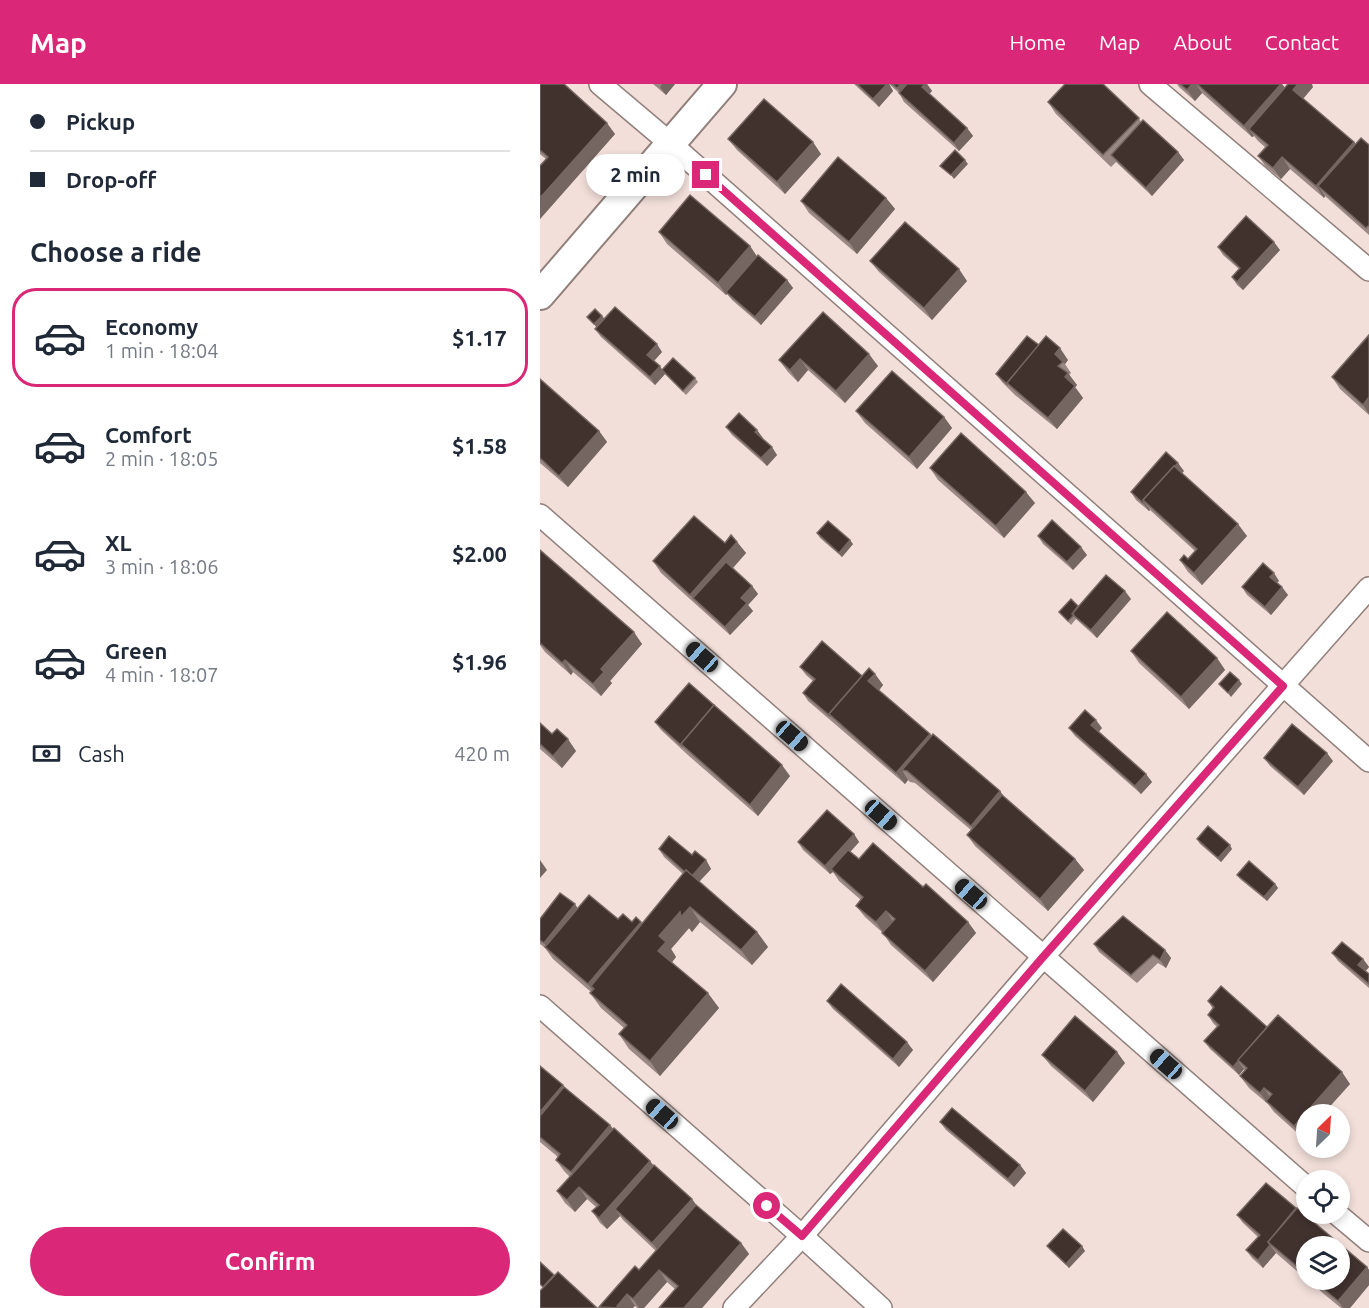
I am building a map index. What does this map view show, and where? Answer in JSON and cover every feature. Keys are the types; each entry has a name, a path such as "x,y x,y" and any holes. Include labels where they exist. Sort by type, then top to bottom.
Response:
{"street":[{"path":"600,84 671,144 1369,761"},
{"path":"540,295 722,84"},
{"path":"1150,84 1369,270"},
{"path":"540,515 1296,1178"},
{"path":"734,1308 802,1236 1043,957 1369,588"},
{"path":"540,1006 881,1308"},
{"path":"1349,1224 1369,1241"}],"building":[{"path":"540,84 564,84 607,123 540,198 540,166 548,157 540,150"},
{"path":"857,84 887,84 873,99"},
{"path":"907,84 925,84 922,87 967,128 954,143 899,93"},
{"path":"1065,84 1103,84 1139,118 1103,155 1048,102"},
{"path":"1180,84 1192,84 1187,90"},
{"path":"1197,84 1281,84 1244,126"},
{"path":"1288,84 1298,84 1293,90 1354,142 1316,186 1282,157 1273,168 1258,156 1268,145 1249,129"},
{"path":"764,99 813,142 777,182 728,139"},
{"path":"1143,120 1178,152 1146,188 1111,155"},
{"path":"1361,138 1369,145 1369,225 1366,228 1318,186"},
{"path":"955,150 965,160 951,175 940,166"},
{"path":"838,157 886,198 849,242 801,201"},
{"path":"690,195 750,246 718,283 659,232"},
{"path":"1246,216 1274,242 1237,282 1232,277 1240,268 1218,247"},
{"path":"905,222 959,269 924,308 870,261"},
{"path":"758,255 787,280 755,317 726,292"},
{"path":"615,307 657,344 647,355 660,366 650,377 595,329"},
{"path":"595,309 602,316 594,324 587,317"},
{"path":"823,312 869,354 836,391 800,359 790,370 779,360"},
{"path":"1369,335 1369,397 1363,405 1332,377"},
{"path":"1027,336 1039,345 1007,383 1008,385 996,374"},
{"path":"1046,336 1060,348 1055,354 1063,362 1058,366 1068,373 1065,377 1075,386 1048,418 1007,383"},
{"path":"673,358 695,378 683,391 662,370"},
{"path":"892,371 944,417 909,457 856,411"},
{"path":"540,379 599,431 559,476 540,458"},
{"path":"739,413 772,447 761,458 726,427"},
{"path":"961,433 1026,492 996,526 930,468"},
{"path":"1166,452 1178,463 1143,500 1143,503 1131,492"},
{"path":"1174,466 1238,524 1194,573 1180,560 1184,555 1188,559 1197,549 1143,500"},
{"path":"694,516 725,543 731,535 737,542 690,595 653,561"},
{"path":"1052,520 1081,547 1067,562 1038,536"},
{"path":"828,521 850,540 839,553 817,533"},
{"path":"540,550 634,632 601,669 604,672 593,684 565,660 562,663 540,643"},
{"path":"726,562 752,586 741,598 747,603 725,627 693,598"},
{"path":"1263,563 1274,573 1270,577 1282,587 1265,607 1242,587"},
{"path":"1106,575 1125,591 1091,630 1072,614"},
{"path":"1071,599 1078,606 1068,621 1059,612"},
{"path":"1167,612 1217,658 1181,697 1131,651"},
{"path":"822,641 862,676 829,714 831,716 803,693 815,679 800,667"},
{"path":"869,668 875,674 868,681 930,734 896,773 829,714"},
{"path":"1230,672 1239,680 1228,693 1219,684"},
{"path":"689,683 714,705 681,744 683,747 655,722"},
{"path":"714,705 782,765 750,805 681,744"},
{"path":"1085,710 1096,720 1091,725 1146,774 1135,786 1069,728"},
{"path":"540,723 552,734 557,729 568,739 553,756 540,744"},
{"path":"1292,724 1327,753 1298,787 1264,758"},
{"path":"933,734 1000,791 971,826 907,771 902,770"},
{"path":"1002,795 1075,859 1040,899 967,835"},
{"path":"827,810 854,834 825,866 798,842"},
{"path":"1208,826 1230,845 1218,858 1197,839"},
{"path":"669,836 692,855 695,851 706,860 692,876 659,849"},
{"path":"873,843 923,887 926,884 968,922 925,971 882,933 895,919 886,911 876,922 856,906 863,897 831,869 848,850 859,859"},
{"path":"1249,861 1275,884 1264,897 1237,875"},
{"path":"686,870 757,932 741,950 690,907 681,917 680,912 659,936 666,942 658,951 708,993 650,1061 619,1034 627,1025 590,993 594,989 591,986"},
{"path":"560,893 575,904 544,943 540,940 540,919"},
{"path":"589,895 618,919 623,914 632,922 636,917 641,922 588,984 545,947"},
{"path":"1123,916 1165,950 1160,960 1153,955 1131,975 1094,944"},
{"path":"1342,942 1363,959 1358,965 1369,974 1369,984 1332,953"},
{"path":"841,984 907,1042 893,1059 827,1001"},
{"path":"1221,986 1267,1027 1233,1067 1204,1041 1219,1025 1208,1015 1214,1007 1208,1001"},
{"path":"1278,1015 1342,1072 1314,1104 1296,1104 1294,1126 1266,1101 1272,1094 1264,1088 1260,1093 1240,1076 1247,1068 1238,1060"},
{"path":"1075,1016 1117,1052 1085,1091 1042,1055"},
{"path":"540,1066 563,1085 540,1112"},
{"path":"564,1087 610,1125 571,1172 556,1160 560,1154 540,1137 540,1116"},
{"path":"952,1108 1020,1165 1008,1179 940,1122"},
{"path":"614,1128 650,1161 599,1218 592,1211 599,1205 579,1187 567,1200 557,1191"},
{"path":"654,1165 692,1199 652,1243 615,1209"},
{"path":"1266,1183 1296,1208 1268,1242 1270,1245 1258,1260 1246,1250 1260,1235 1237,1215"},
{"path":"696,1205 741,1243 684,1308 659,1308 678,1286 659,1270 633,1299 627,1294 617,1306 620,1308 599,1307 635,1266 639,1270"},
{"path":"1296,1209 1296,1224 1316,1224 1330,1236 1296,1236 1296,1266 1268,1242"},
{"path":"1063,1229 1082,1246 1066,1264 1047,1246"},
{"path":"1350,1253 1367,1267 1350,1287"},
{"path":"540,1262 554,1275 543,1287 540,1284"},
{"path":"558,1272 597,1308 540,1308 540,1291"},
{"path":"1325,1290 1347,1290 1338,1301"}],"route":[{"path":"706,175 1283,686 1043,957 802,1236 767,1206"}]}
